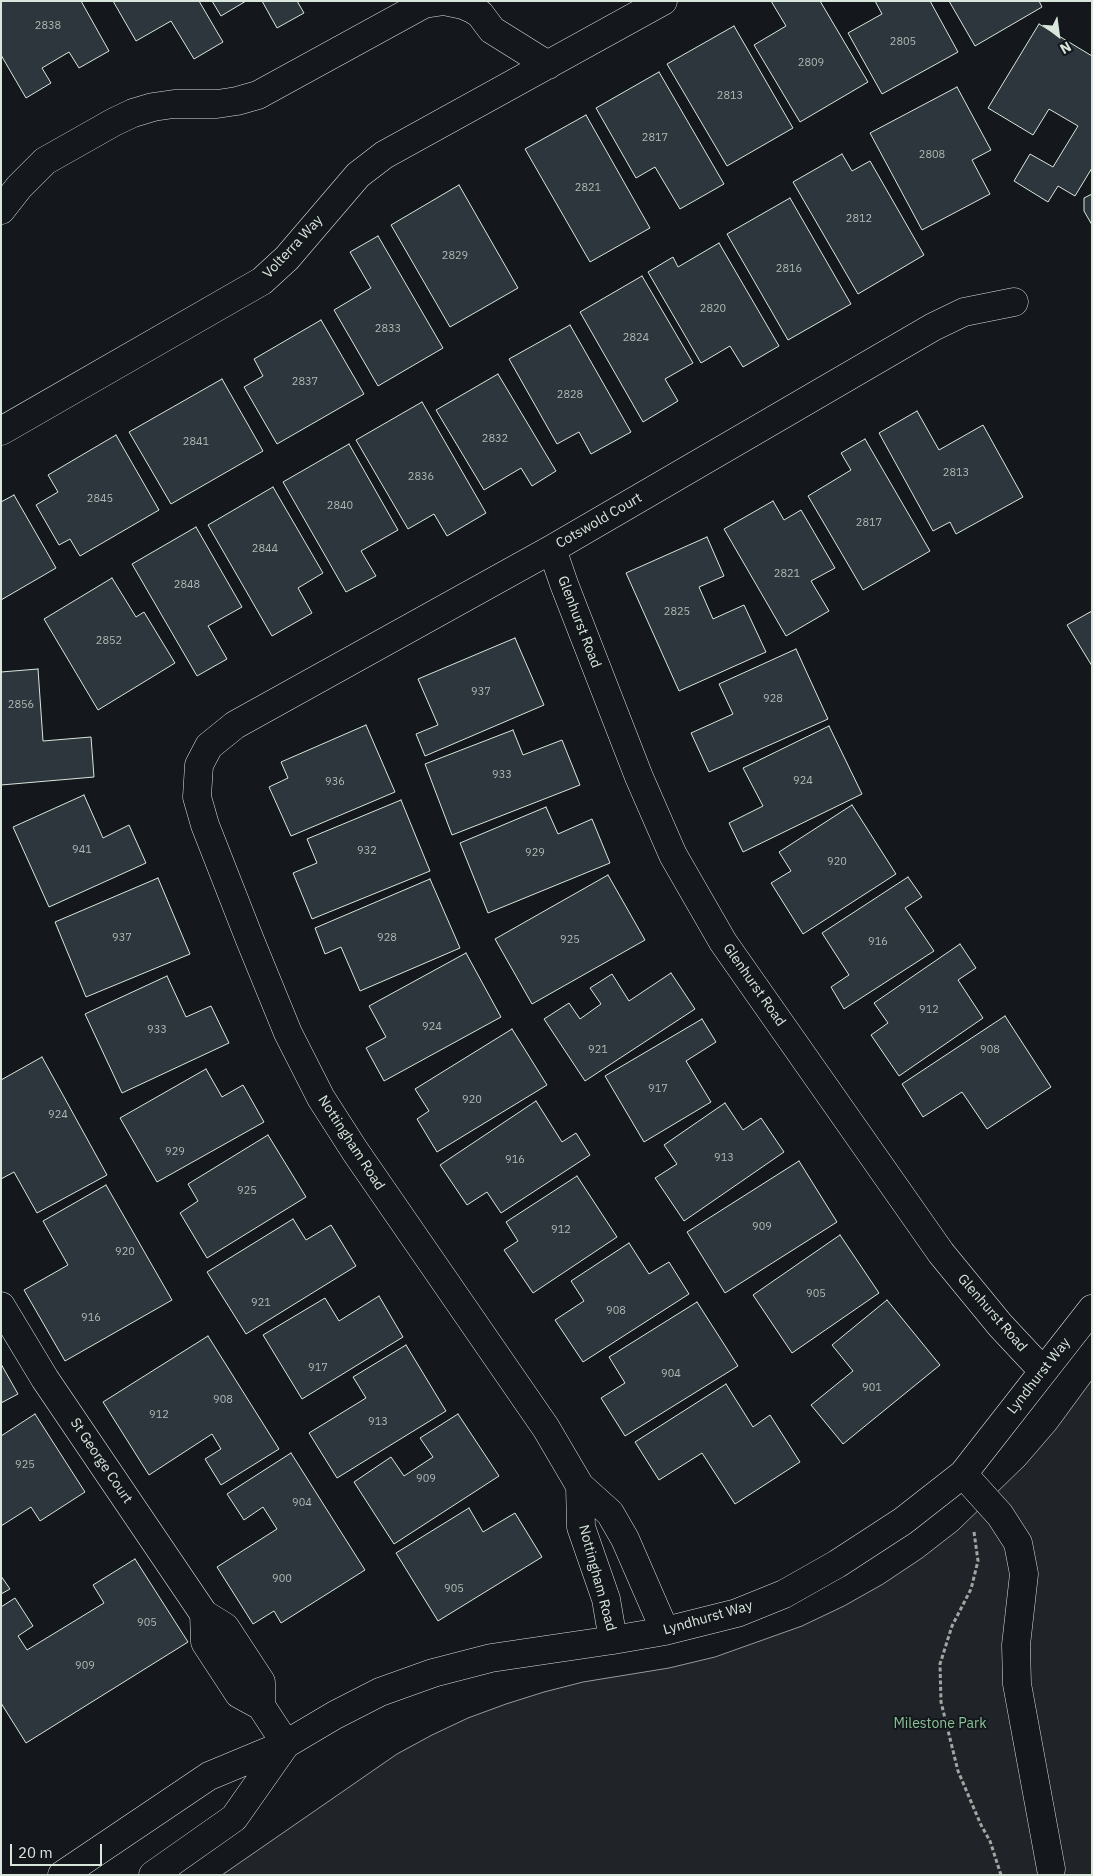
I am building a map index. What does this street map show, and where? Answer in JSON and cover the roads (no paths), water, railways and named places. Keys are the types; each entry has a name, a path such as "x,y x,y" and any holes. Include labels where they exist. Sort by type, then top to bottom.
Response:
{"street":[{"path":"1,210 31,174 45,161 114,122 133,113 153,107 174,104 217,104 258,96 424,4 444,1 472,9 480,14 492,30 548,65"},
{"name":"Volterra Way","path":"1,431 262,281 286,258 346,187 370,164 663,1"},
{"name":"Cotswold Court","path":"199,764 209,746 235,725 552,549 933,327 964,312 1014,302"},
{"name":"Glenhurst Road","path":"552,549 643,786 673,855 723,942 936,1247 1000,1326 1043,1371"},
{"name":"Nottingham Road","path":"199,764 198,797 205,824 288,1033 317,1090 355,1151 546,1428 580,1486 610,1513 625,1539 666,1631"},
{"name":"St George Court","path":"1,1306 45,1379 204,1614 205,1642 239,1672 239,1694 261,1706 286,1744"},
{"name":"Lyndhurst Way","path":"62,1875 209,1776 286,1744 355,1704 380,1692 433,1673 491,1658 666,1631 737,1613 784,1594 837,1564 903,1520 963,1474 1092,1309"},
{"path":"963,1474 1000,1514 1018,1543 1024,1574 1016,1645 1017,1684 1051,1869"},
{"name":"Nottingham Road","path":"580,1486 581,1527 606,1599 613,1640"},
{"name":"Lyndhurst Way","path":"153,1875 234,1818 286,1744"}],"park label":[{"name":"Milestone Park","path":"940,1724"}]}
